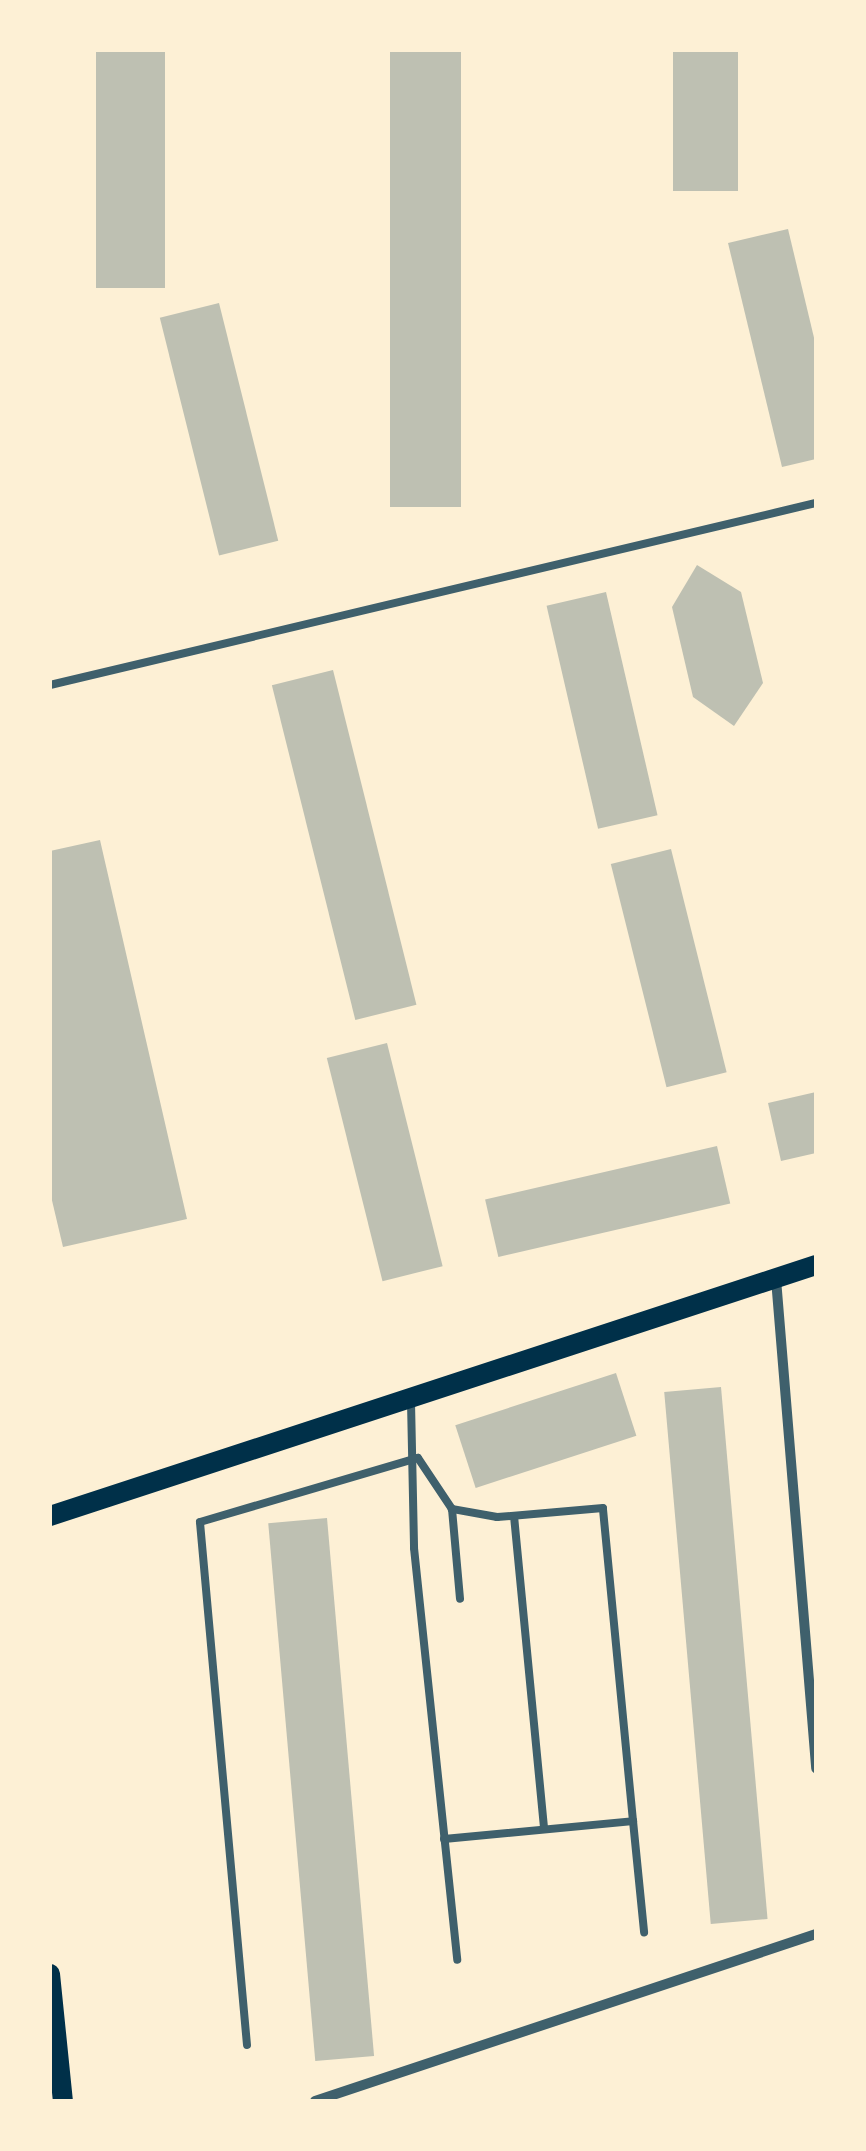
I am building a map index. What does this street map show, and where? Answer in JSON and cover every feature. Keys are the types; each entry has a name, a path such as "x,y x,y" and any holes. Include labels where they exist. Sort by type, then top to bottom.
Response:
{"main road":[{"path":"50,1516 410,1393 816,1266"},
{"path":"50,1974 63,2101"}],"street":[{"path":"776,1279 816,1768"},
{"path":"315,2101 816,1934"}],"lane":[{"path":"50,685 816,503"},
{"path":"410,1393 418,1458 414,1548 457,1960"},
{"path":"418,1458 452,1509 460,1599"},
{"path":"247,2045 200,1522 418,1458"},
{"path":"452,1509 514,1516 602,1508 644,1932"},
{"path":"514,1516 544,1829"},
{"path":"444,1838 633,1821"}],"building":[{"path":"96,50 165,50 165,288 96,288"},
{"path":"390,50 461,50 461,507 390,507"},
{"path":"673,50 738,50 738,191 673,191"},
{"path":"788,229 816,346 816,459 782,467 728,243"},
{"path":"219,303 278,541 219,555 160,318"},
{"path":"697,565 741,592 763,683 734,726 693,697 672,607"},
{"path":"606,592 658,815 598,829 547,606"},
{"path":"333,670 416,1005 355,1020 272,685"},
{"path":"100,840 187,1219 63,1247 50,1192 50,851"},
{"path":"671,849 727,1072 666,1087 611,864"},
{"path":"387,1043 443,1266 382,1281 327,1058"},
{"path":"816,1092 816,1153 781,1161 768,1103"},
{"path":"717,1146 730,1203 498,1257 485,1200"},
{"path":"616,1373 636,1436 476,1488 455,1425"},
{"path":"721,1387 768,1919 711,1924 664,1392"},
{"path":"327,1518 374,2056 315,2061 268,1523"}]}
